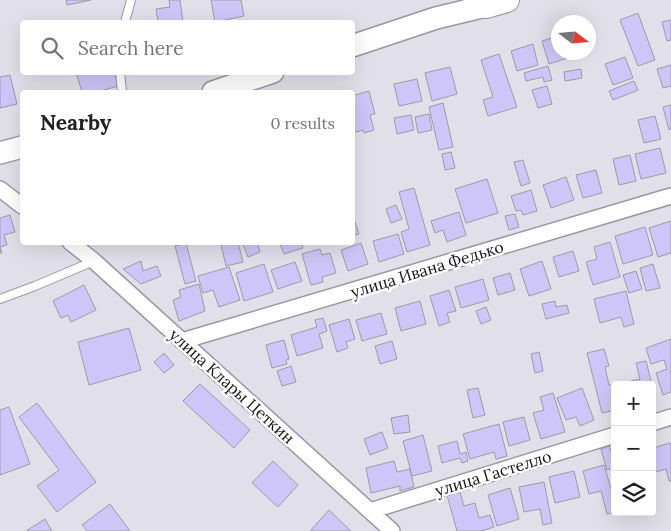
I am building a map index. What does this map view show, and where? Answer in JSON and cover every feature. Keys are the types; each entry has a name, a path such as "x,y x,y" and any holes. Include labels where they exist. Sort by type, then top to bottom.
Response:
{"street":[{"path":"355,45 489,2"},
{"path":"218,90 264,75"},
{"path":"0,153 20,148"},
{"path":"0,189 20,204"},
{"name":"улица Ивана Федько","path":"182,341 671,196"},
{"name":"улица Клары Цеткин","path":"74,245 94,261 392,531"},
{"path":"656,422 671,417"},
{"name":"улица Гастелло","path":"370,511 611,436"}],"lane":[{"path":"126,20 131,0"},
{"path":"120,75 122,90"},
{"path":"0,299 94,261"}],"building":[{"path":"66,0 91,0 67,5"},
{"path":"169,0 180,0 183,20 158,20 156,9 170,7"},
{"path":"211,0 241,0 244,16 215,20"},
{"path":"638,13 655,60 638,66 620,20"},
{"path":"671,20 671,40 667,41 662,22"},
{"path":"551,38 551,60 562,60 549,64 542,41"},
{"path":"533,44 538,65 517,71 511,51"},
{"path":"499,54 517,107 488,116 483,100 493,97 481,60"},
{"path":"625,57 633,78 613,85 605,64"},
{"path":"671,65 671,86 663,88 657,69"},
{"path":"548,66 552,80 544,82 543,77 526,81 524,73"},
{"path":"450,67 457,94 432,101 425,73"},
{"path":"581,69 582,78 565,81 564,72"},
{"path":"10,75 17,104 0,108 0,77"},
{"path":"77,75 115,75 118,86 104,90 81,90"},
{"path":"417,79 422,101 399,106 394,84"},
{"path":"634,81 638,90 613,100 609,91"},
{"path":"547,86 552,104 538,108 532,90"},
{"path":"369,91 375,114 370,115 374,130 364,133 363,130 355,132 355,95"},
{"path":"443,103 453,147 439,150 429,107"},
{"path":"671,105 671,129 669,130 663,107"},
{"path":"429,114 432,130 418,133 415,117"},
{"path":"411,115 414,130 397,134 394,118"},
{"path":"655,116 661,139 644,143 638,120"},
{"path":"660,148 666,173 641,179 635,154"},
{"path":"451,152 455,168 445,170 442,154"},
{"path":"630,155 636,181 619,185 613,159"},
{"path":"523,160 530,183 521,186 514,162"},
{"path":"596,170 602,193 583,198 576,175"},
{"path":"566,177 574,200 551,208 543,185"},
{"path":"487,179 498,213 466,223 455,189"},
{"path":"414,188 430,245 407,252 401,232 409,229 399,192"},
{"path":"531,190 537,211 523,215 521,210 516,211 511,196"},
{"path":"396,205 402,219 391,223 386,209"},
{"path":"459,212 466,235 447,242 443,230 435,233 431,221"},
{"path":"515,214 519,227 509,230 505,216"},
{"path":"10,215 15,232 4,235 7,245 0,247 0,218"},
{"path":"671,221 671,253 658,257 649,228"},
{"path":"355,222 359,234 355,235"},
{"path":"645,227 653,255 623,264 615,236"},
{"path":"398,234 404,254 379,262 373,241"},
{"path":"610,242 620,277 593,285 586,262 597,259 594,247"},
{"path":"361,243 368,264 348,271 341,250"},
{"path":"187,245 196,281 185,284 175,246"},
{"path":"221,245 239,245 243,262 226,266"},
{"path":"243,245 258,245 260,252 248,257"},
{"path":"280,245 302,245 303,248 284,254"},
{"path":"320,249 322,255 330,253 336,273 322,277 323,282 311,285 302,254"},
{"path":"573,251 579,271 559,277 553,257"},
{"path":"141,261 143,271 157,266 161,276 141,284 123,269"},
{"path":"542,261 551,289 529,296 520,269"},
{"path":"295,262 302,281 278,289 271,270"},
{"path":"264,264 273,292 244,301 236,273"},
{"path":"653,264 660,288 646,291 640,268"},
{"path":"229,267 240,300 219,307 213,290 203,293 198,276"},
{"path":"636,271 642,289 629,293 623,275"},
{"path":"510,273 515,290 498,295 493,278"},
{"path":"483,279 489,300 461,308 455,287"},
{"path":"199,284 205,311 179,321 173,300 181,297 179,290"},
{"path":"84,285 96,310 71,322 68,315 61,318 53,301"},
{"path":"449,290 456,311 447,313 450,322 439,326 430,296"},
{"path":"626,291 634,324 624,327 621,317 600,323 594,299"},
{"path":"420,301 426,324 401,331 395,308"},
{"path":"555,301 556,307 567,305 569,313 546,319 542,304"},
{"path":"486,307 491,320 481,324 476,311"},
{"path":"381,313 387,334 362,341 356,320"},
{"path":"323,318 327,331 319,334 323,348 297,356 291,335 317,327 315,320"},
{"path":"349,319 355,339 346,342 348,348 337,352 329,325"},
{"path":"129,328 141,370 89,385 78,342"},
{"path":"671,339 671,392 663,395 656,373 667,369 664,360 651,364 646,348"},
{"path":"284,340 289,359 286,360 287,364 272,368 266,345"},
{"path":"392,341 397,359 380,364 375,346"},
{"path":"604,349 609,366 605,367 609,385 611,385 611,411 602,413 587,353"},
{"path":"539,352 543,371 535,373 531,354"},
{"path":"164,353 174,365 164,373 154,362"},
{"path":"646,361 651,381 631,381 640,379 636,363"},
{"path":"291,366 296,382 282,386 277,371"},
{"path":"200,384 250,430 234,448 183,401"},
{"path":"478,388 485,415 473,418 467,390"},
{"path":"582,388 594,420 580,426 576,417 566,420 557,398"},
{"path":"553,393 565,432 541,439 533,413 544,410 540,397"},
{"path":"37,403 96,482 57,512 37,486 59,470 19,417"},
{"path":"9,407 30,464 0,475 0,410"},
{"path":"408,415 410,432 394,434 391,418"},
{"path":"524,417 530,440 509,446 503,422"},
{"path":"499,424 507,456 496,459 494,452 470,459 463,434"},
{"path":"382,432 388,448 370,455 364,439"},
{"path":"423,435 432,471 412,476 403,441"},
{"path":"457,441 460,454 466,452 468,461 462,463 460,458 442,463 438,446"},
{"path":"670,443 671,481 669,481 666,469 656,472 656,447"},
{"path":"609,446 611,451 611,468 607,470 601,449"},
{"path":"273,461 298,485 278,507 252,483"},
{"path":"394,461 397,472 410,469 414,487 400,491 400,486 371,493 366,468"},
{"path":"604,465 611,489 611,513 607,514 601,491 589,494 583,471"},
{"path":"574,471 580,497 555,503 549,477"},
{"path":"544,482 552,523 543,525 540,509 524,512 519,487"},
{"path":"510,488 519,519 497,526 488,495"},
{"path":"460,492 464,506 475,503 479,518 490,515 494,527 481,531 457,531 447,495"},
{"path":"110,504 130,531 87,531 82,525"},
{"path":"329,510 351,531 310,531"},
{"path":"45,519 52,531 26,531"}]}
